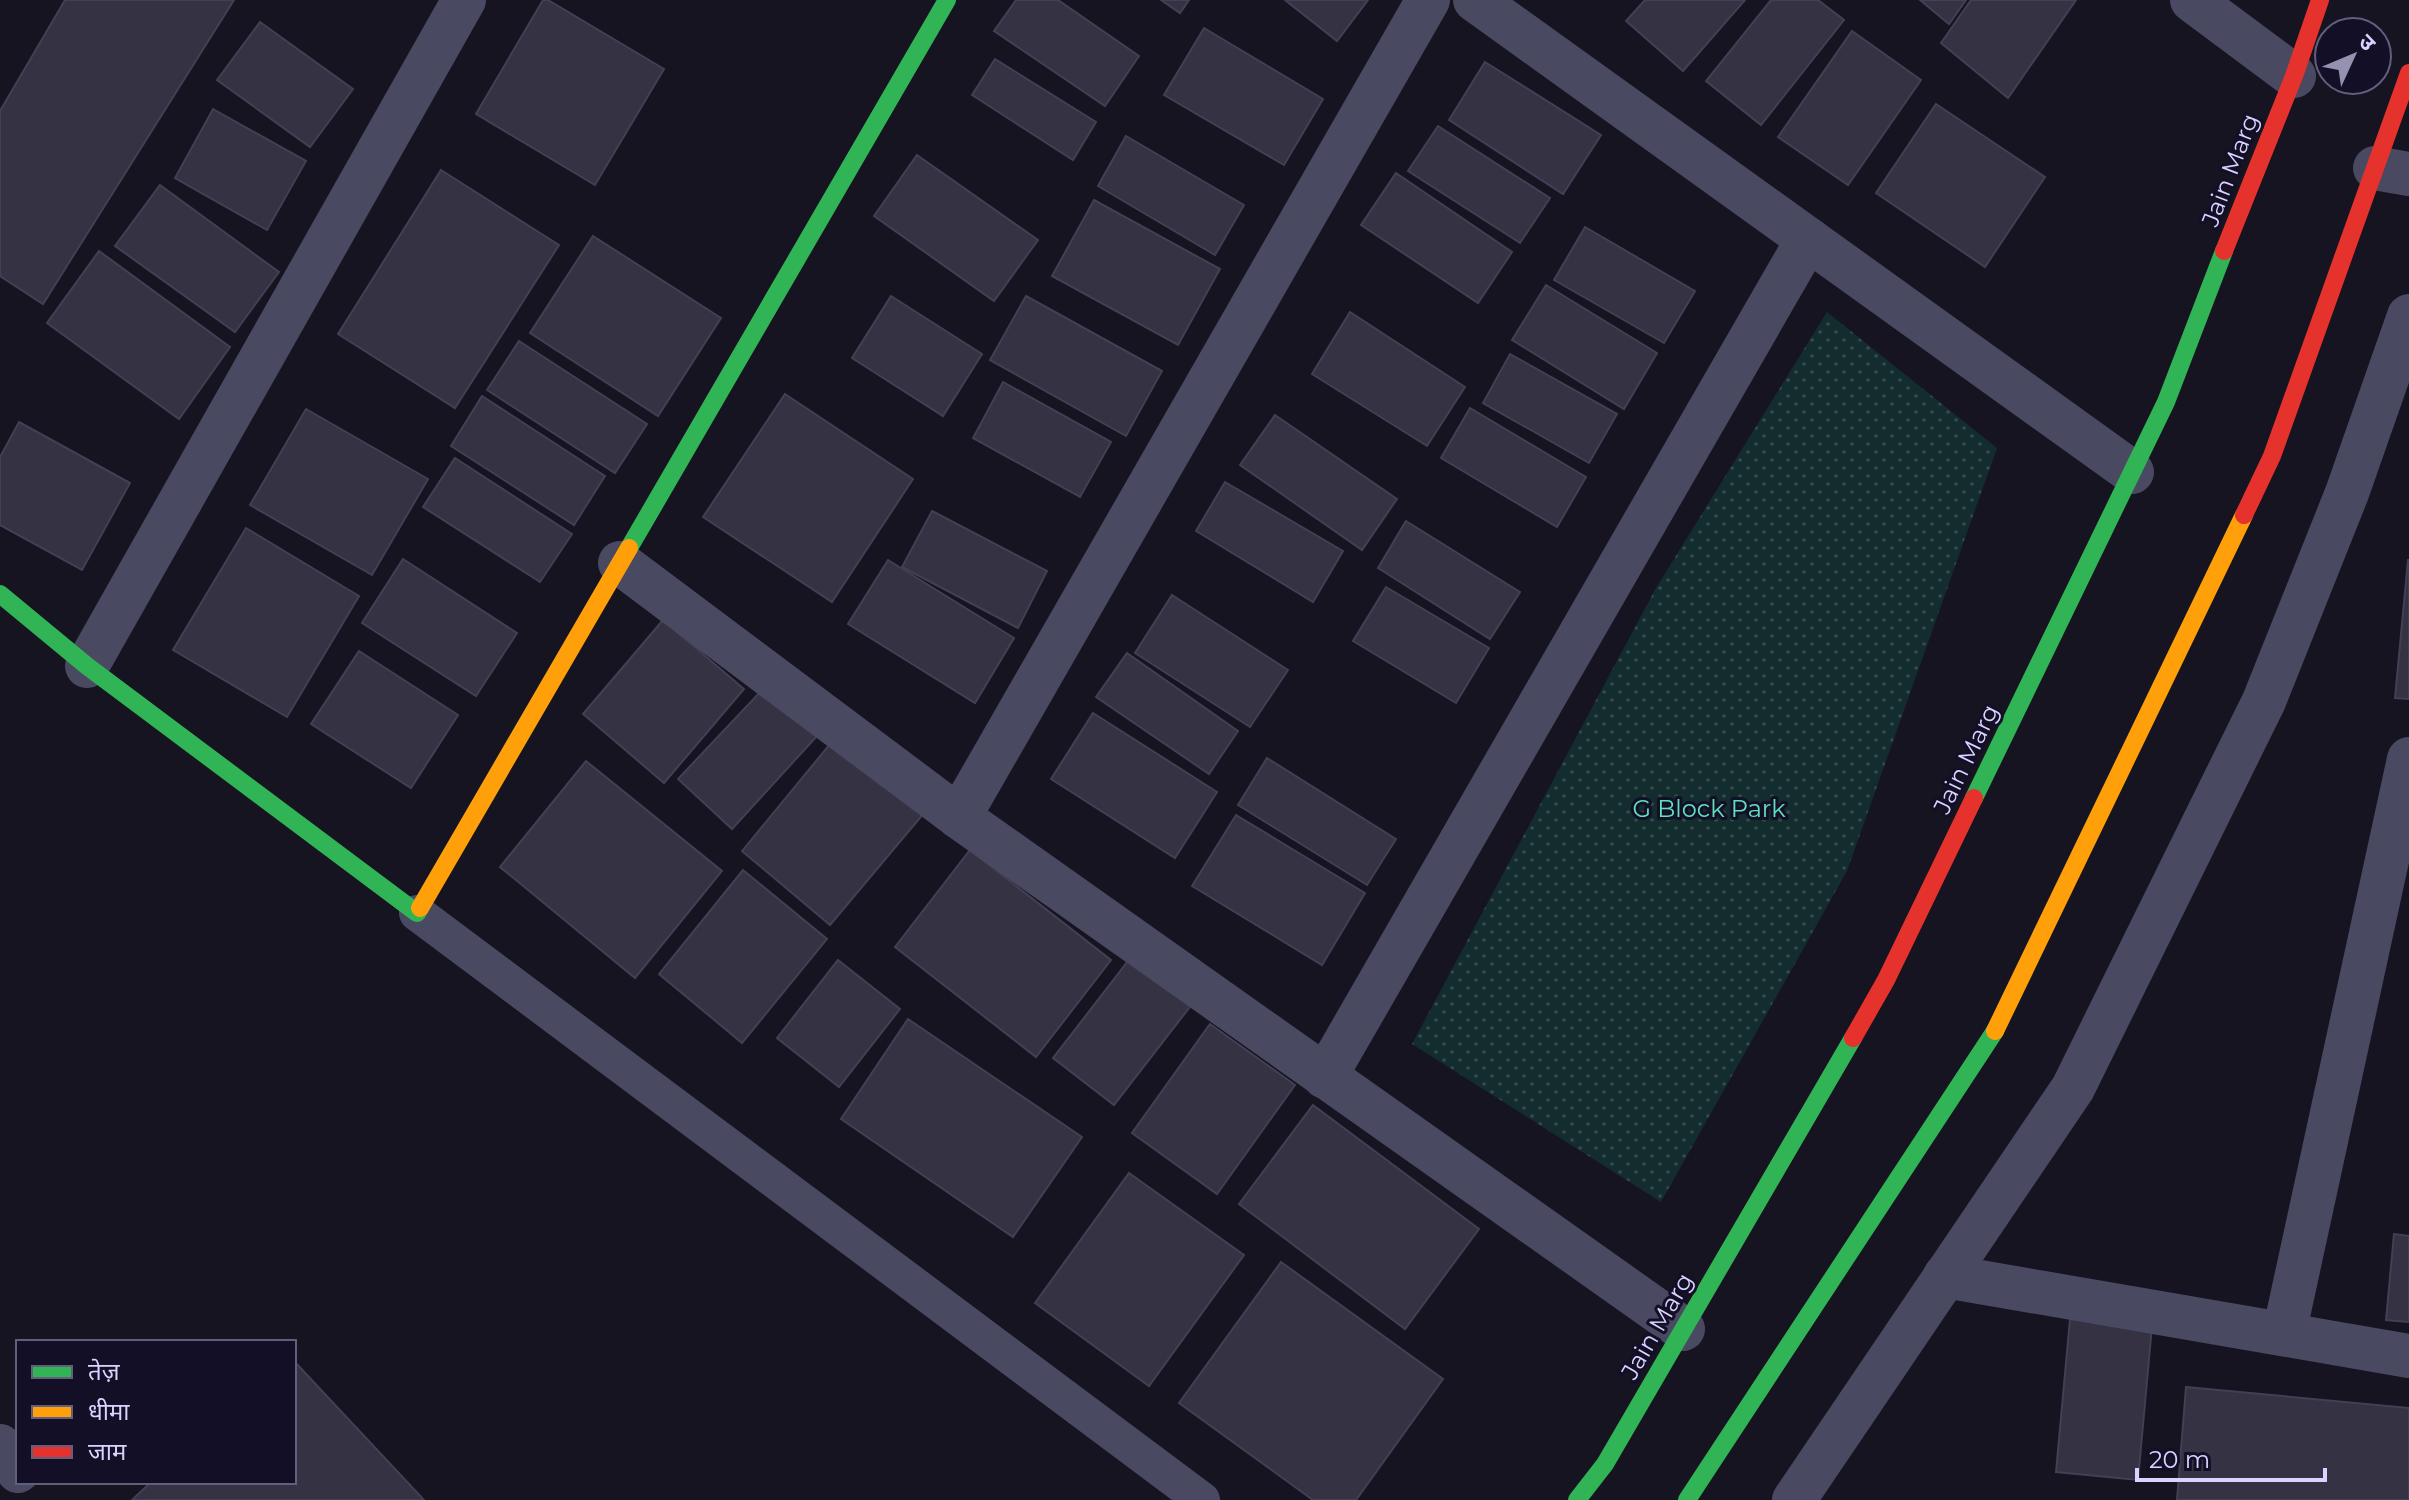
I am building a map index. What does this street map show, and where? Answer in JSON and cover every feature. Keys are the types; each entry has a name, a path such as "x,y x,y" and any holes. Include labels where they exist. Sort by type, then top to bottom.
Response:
{"street":[{"path":"87,666 464,0"},
{"path":"0,594 87,666 417,913 947,0"},
{"path":"959,817 1428,0"},
{"path":"1475,0 2132,472"},
{"path":"2192,0 2294,76"},
{"name":"Jain Marg","path":"1577,1500 1605,1464 1886,980 2166,402 2294,76 2320,0"},
{"path":"1687,1500 1993,1035 2272,456 2392,171 2405,95"},
{"path":"1325,1077 1808,239"},
{"path":"1794,1500 2073,1088 2264,701 2347,493 2409,316"},
{"path":"620,563 959,817 1683,1329"},
{"path":"2284,1334 2409,759"},
{"path":"1945,1276 2409,1356"},
{"path":"0,1446 16,1470"},
{"path":"28,1484 40,1500"}],"lane":[{"path":"417,913 1202,1500"}],"green space":[{"name":"G Block Park","path":"1827,312 1997,448 1847,871 1661,1202 1412,1044 1656,588"}],"building":[{"path":"65,0 234,0 43,304 0,276 0,111"},
{"path":"543,0 548,0 664,69 595,185 476,114"},
{"path":"1016,0 1058,0 1139,56 1105,106 994,31"},
{"path":"1161,0 1189,0 1180,13"},
{"path":"1285,0 1368,0 1337,41"},
{"path":"1645,0 1745,0 1683,71 1626,21"},
{"path":"1771,0 1818,0 1844,20 1761,125 1706,81"},
{"path":"1920,0 1966,0 1949,24"},
{"path":"1971,0 2076,0 2008,98 1941,43"},
{"path":"260,22 353,89 310,147 217,80"},
{"path":"1204,28 1323,99 1284,165 1164,95"},
{"path":"1852,31 1921,80 1848,185 1778,137"},
{"path":"995,59 1096,122 1073,160 972,95"},
{"path":"1485,62 1601,135 1563,194 1449,120"},
{"path":"1936,104 2045,177 1985,267 1876,193"},
{"path":"213,109 306,161 267,230 175,178"},
{"path":"1438,126 1550,198 1520,243 1408,171"},
{"path":"1126,136 1244,205 1215,255 1098,186"},
{"path":"917,155 1038,240 994,301 874,216"},
{"path":"441,170 559,245 455,408 338,334"},
{"path":"1396,173 1512,252 1478,303 1361,225"},
{"path":"160,185 279,272 235,332 115,246"},
{"path":"1094,200 1220,269 1178,345 1052,276"},
{"path":"1585,227 1695,291 1664,343 1554,280"},
{"path":"593,236 721,318 658,416 530,333"},
{"path":"99,251 230,347 179,419 47,323"},
{"path":"1546,285 1657,353 1624,409 1512,340"},
{"path":"891,296 982,354 943,416 852,358"},
{"path":"1026,296 1162,371 1126,436 990,360"},
{"path":"1350,312 1465,387 1427,446 1312,374"},
{"path":"519,341 647,424 615,473 487,390"},
{"path":"1510,354 1617,414 1589,463 1483,403"},
{"path":"1003,382 1111,442 1080,497 973,438"},
{"path":"785,394 913,479 832,602 703,517"},
{"path":"482,396 605,476 574,525 451,446"},
{"path":"1470,408 1586,477 1557,527 1441,458"},
{"path":"306,409 428,479 372,575 250,505"},
{"path":"1275,415 1397,499 1362,550 1240,465"},
{"path":"19,422 130,483 82,570 0,525 0,457"},
{"path":"455,458 572,534 540,582 423,507"},
{"path":"1225,482 1343,551 1313,602 1196,531"},
{"path":"932,511 1047,571 1018,628 902,567"},
{"path":"1406,521 1520,592 1490,639 1378,568"},
{"path":"246,528 359,596 287,717 173,650"},
{"path":"403,559 517,633 476,696 362,623"},
{"path":"888,560 1014,638 975,703 848,624"},
{"path":"2409,560 2409,699 2395,698"},
{"path":"1386,587 1489,648 1456,703 1353,641"},
{"path":"1172,595 1288,670 1250,727 1135,653"},
{"path":"663,620 744,689 664,783 583,714"},
{"path":"359,651 458,715 411,788 311,724"},
{"path":"1127,653 1238,731 1209,774 1096,697"},
{"path":"764,688 817,736 732,829 678,779"},
{"path":"1093,713 1217,792 1175,858 1051,779"},
{"path":"835,738 924,813 830,925 742,851"},
{"path":"1267,758 1396,839 1367,885 1238,805"},
{"path":"586,761 722,871 635,978 500,867"},
{"path":"1236,815 1365,893 1322,965 1192,886"},
{"path":"970,850 1111,960 1036,1057 895,947"},
{"path":"743,870 827,939 742,1043 659,974"},
{"path":"1135,952 1196,999 1114,1105 1053,1058"},
{"path":"838,960 900,1009 839,1087 777,1038"},
{"path":"908,1019 1082,1137 1013,1237 841,1119"},
{"path":"1210,1024 1295,1085 1217,1194 1132,1133"},
{"path":"1313,1105 1479,1229 1405,1329 1239,1204"},
{"path":"1129,1173 1244,1255 1149,1386 1035,1303"},
{"path":"2394,1234 2409,1236 2409,1322 2386,1320"},
{"path":"1281,1262 1443,1379 1356,1500 1313,1500 1179,1403"},
{"path":"2070,1319 2152,1326 2138,1480 2056,1472"},
{"path":"296,1363 424,1500 132,1500 149,1484 296,1484"},
{"path":"2186,1387 2409,1408 2409,1500 2177,1500"}],"traffic: fast":[{"path":"629,548 947,0"},
{"path":"1974,798 2166,402 2224,251"},
{"path":"0,594 87,666 417,913 420,908"},
{"path":"1687,1500 1995,1031"},
{"path":"1577,1500 1605,1464 1853,1038"}],"traffic: slow":[{"path":"1995,1031 2244,515"},
{"path":"420,908 629,548"}],"traffic: jam":[{"path":"2224,251 2294,76 2320,0"},
{"path":"2244,515 2272,456 2409,73"},
{"path":"1853,1038 1886,980 1974,798"}]}
